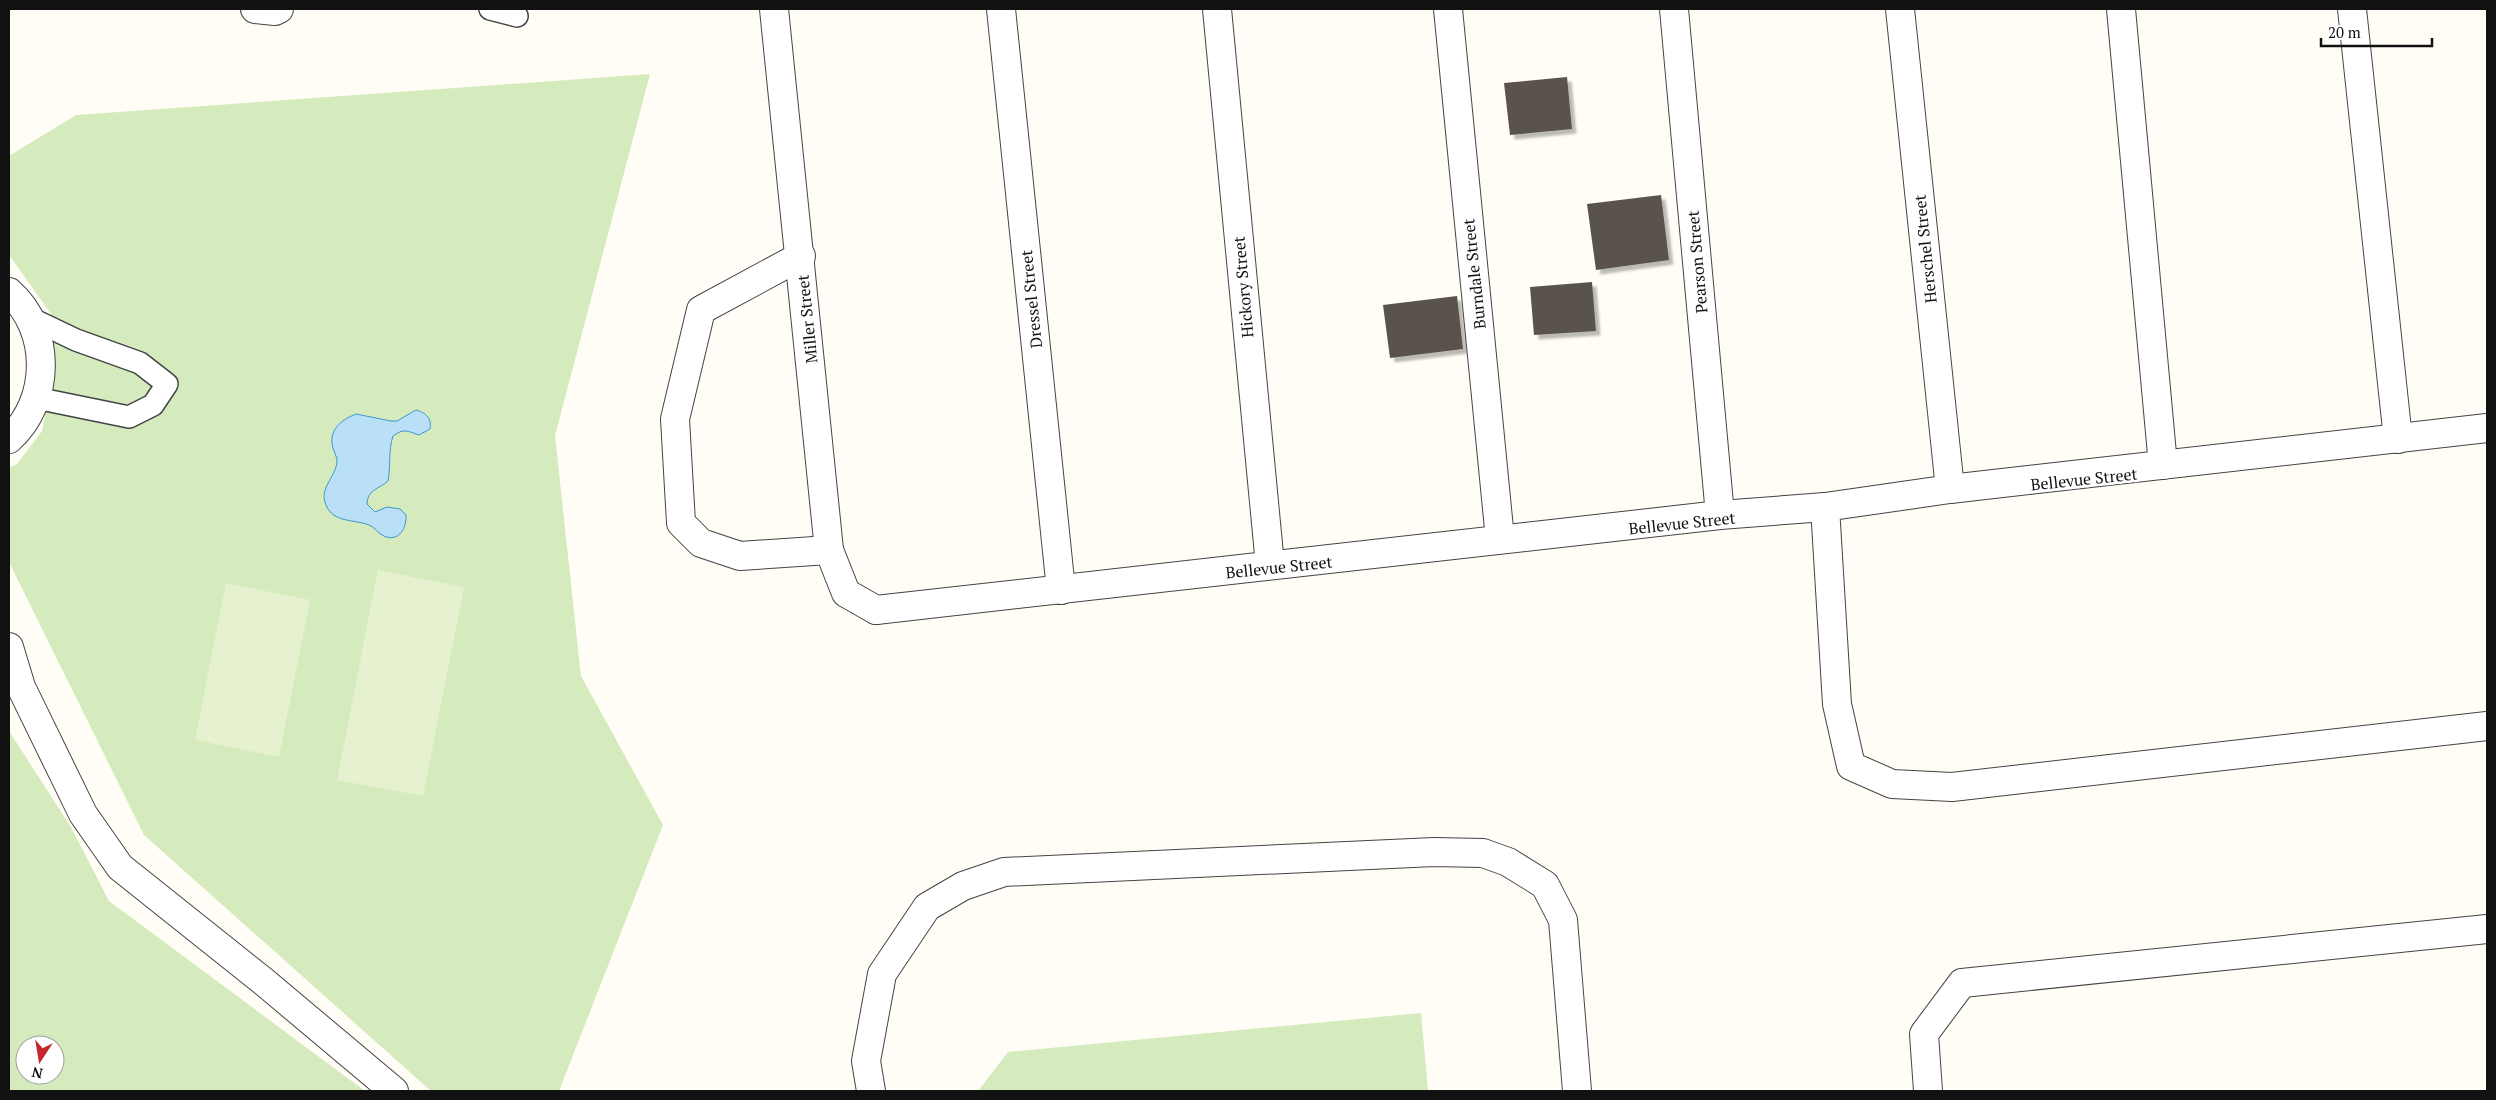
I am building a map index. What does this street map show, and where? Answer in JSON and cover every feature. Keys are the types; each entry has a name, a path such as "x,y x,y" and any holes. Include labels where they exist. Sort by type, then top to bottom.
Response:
{"street":[{"path":"255,9 275,11 279,9"},
{"name":"Miller Street","path":"774,9 829,550 846,593 881,610"},
{"name":"Dressel Street","path":"1002,9 1061,590"},
{"name":"Hickory Street","path":"1217,9 1270,564"},
{"name":"Burndale Street","path":"1448,9 1500,539"},
{"name":"Pearson Street","path":"1674,9 1720,515"},
{"name":"Herschel Street","path":"1900,9 1950,489"},
{"path":"2122,9 2163,465"},
{"path":"2352,9 2398,439"},
{"path":"800,256 701,310 675,419 681,523 702,543 740,556 829,550"},
{"path":"9,292 30,318 39,344 42,371 36,398 20,429 9,439"},
{"path":"881,610 1270,564 1720,515 1825,508 1950,489 2487,428"},
{"name":"Bellevue Street","path":"881,610 2487,435"},
{"path":"1825,508 1837,704 1850,766 1892,784 1952,787 2487,726"},
{"path":"9,647 20,687 82,814 120,867 263,981 394,1091"},
{"path":"871,1091 866,1061 882,974 927,907 963,886 1004,872 1434,852 1482,853 1508,862 1545,885 1564,920 1578,1091"},
{"path":"1928,1091 1924,1034 1962,983 2487,929"}],"lane":[{"path":"490,9 518,16"},
{"path":"30,318 76,340 140,363 166,384 153,405 129,417 36,398"}],"green space":[{"path":"650,74 555,436 581,676 663,825 559,1091 431,1091 144,835 9,562 9,468 17,464 42,431 53,377 51,314 9,255 9,156 76,115"},
{"path":"378,570 464,587 423,796 337,780"},
{"path":"226,583 310,600 279,757 195,740"},
{"path":"9,731 71,827 109,901 365,1091 9,1091"},
{"path":"1421,1013 1428,1091 978,1091 1008,1052"}],"water":[{"path":"416,410 428,416 430,429 419,435 406,431 393,436 388,481 371,493 367,504 375,512 387,507 400,509 406,515 401,533 398,536 389,538 369,525 344,520 329,511 324,499 324,493 335,471 337,459 333,449 332,436 337,426 345,419 356,414 397,421"}],"building":[{"path":"1567,77 1572,129 1510,135 1504,83"},
{"path":"1661,195 1669,260 1596,270 1587,204"},
{"path":"1592,282 1596,331 1534,335 1530,287"},
{"path":"1457,296 1463,349 1390,358 1383,305"}]}
